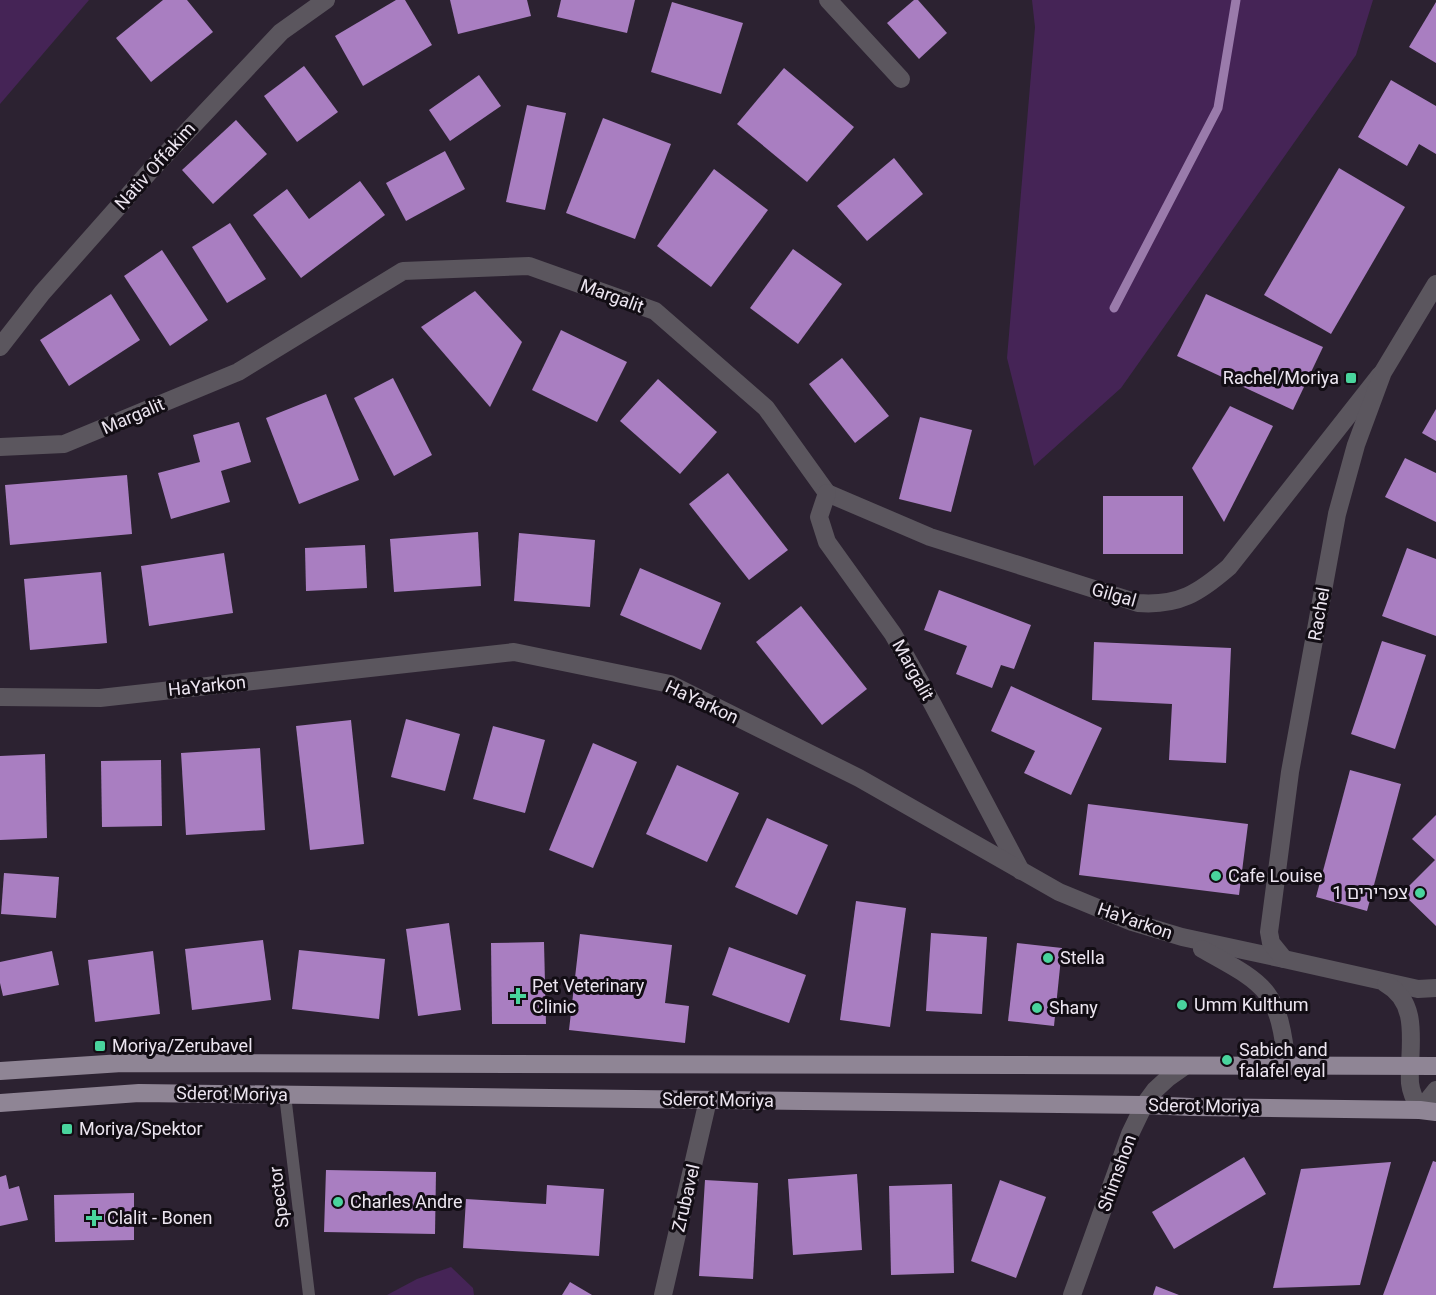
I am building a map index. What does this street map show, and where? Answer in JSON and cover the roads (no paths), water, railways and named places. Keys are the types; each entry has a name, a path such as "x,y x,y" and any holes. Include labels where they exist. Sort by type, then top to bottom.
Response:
{"main road":[{"name":"Sderot Moriya","path":"0,1071 122,1063 1436,1066"},
{"name":"Sderot Moriya","path":"0,1102 139,1093 1144,1105 1428,1111"}],"street":[{"name":"Nativ Offakim","path":"0,347 42,293 150,171 281,32 326,0"},
{"path":"828,0 901,79"},
{"name":"Margalit","path":"0,447 64,444 238,372 403,271 529,266 655,311 766,408 827,493 819,517 827,542 893,634 932,702 1021,871"},
{"name":"Rachel","path":"1284,959 1271,943 1269,932 1290,772 1337,514 1356,446 1383,372 1436,284"},
{"name":"Gilgal","path":"827,493 930,537 1138,603 1159,605 1192,595 1229,567 1383,372"},
{"name":"HaYarkon","path":"0,697 100,698 514,652 670,684 859,778 1059,892 1132,922 1182,938 1418,989 1436,988"},
{"path":"1182,938 1235,966 1261,985 1269,994 1281,1027 1287,1067"},
{"path":"1380,980 1400,994 1407,1008 1412,1047 1410,1085 1414,1099 1428,1111 1436,1090"},
{"name":"Shimshon","path":"1072,1295 1130,1134 1144,1105 1155,1090 1185,1066"},
{"name":"Zrubavel","path":"663,1295 708,1100"}],"lane":[{"name":"Spector","path":"285,1095 309,1295"}],"waterway":[{"path":"1114,308 1218,108 1236,0"}],"place":[{"name":"Rachel/Moriya","path":"1351,378"},
{"name":"Cafe Louise","path":"1216,876"},
{"name":"צפרירים 1","path":"1420,893"},
{"name":"Stella","path":"1048,958"},
{"name":"Pet Veterinary Clinic","path":"518,996"},
{"name":"Umm Kulthum","path":"1182,1005"},
{"name":"Shany","path":"1037,1008"},
{"name":"Moriya/Zerubavel","path":"100,1046"},
{"name":"Sabich and falafel eyal","path":"1227,1060"},
{"name":"Moriya/Spektor","path":"67,1129"},
{"name":"Charles Andre","path":"338,1202"},
{"name":"Clalit - Bonen","path":"94,1218"}]}
